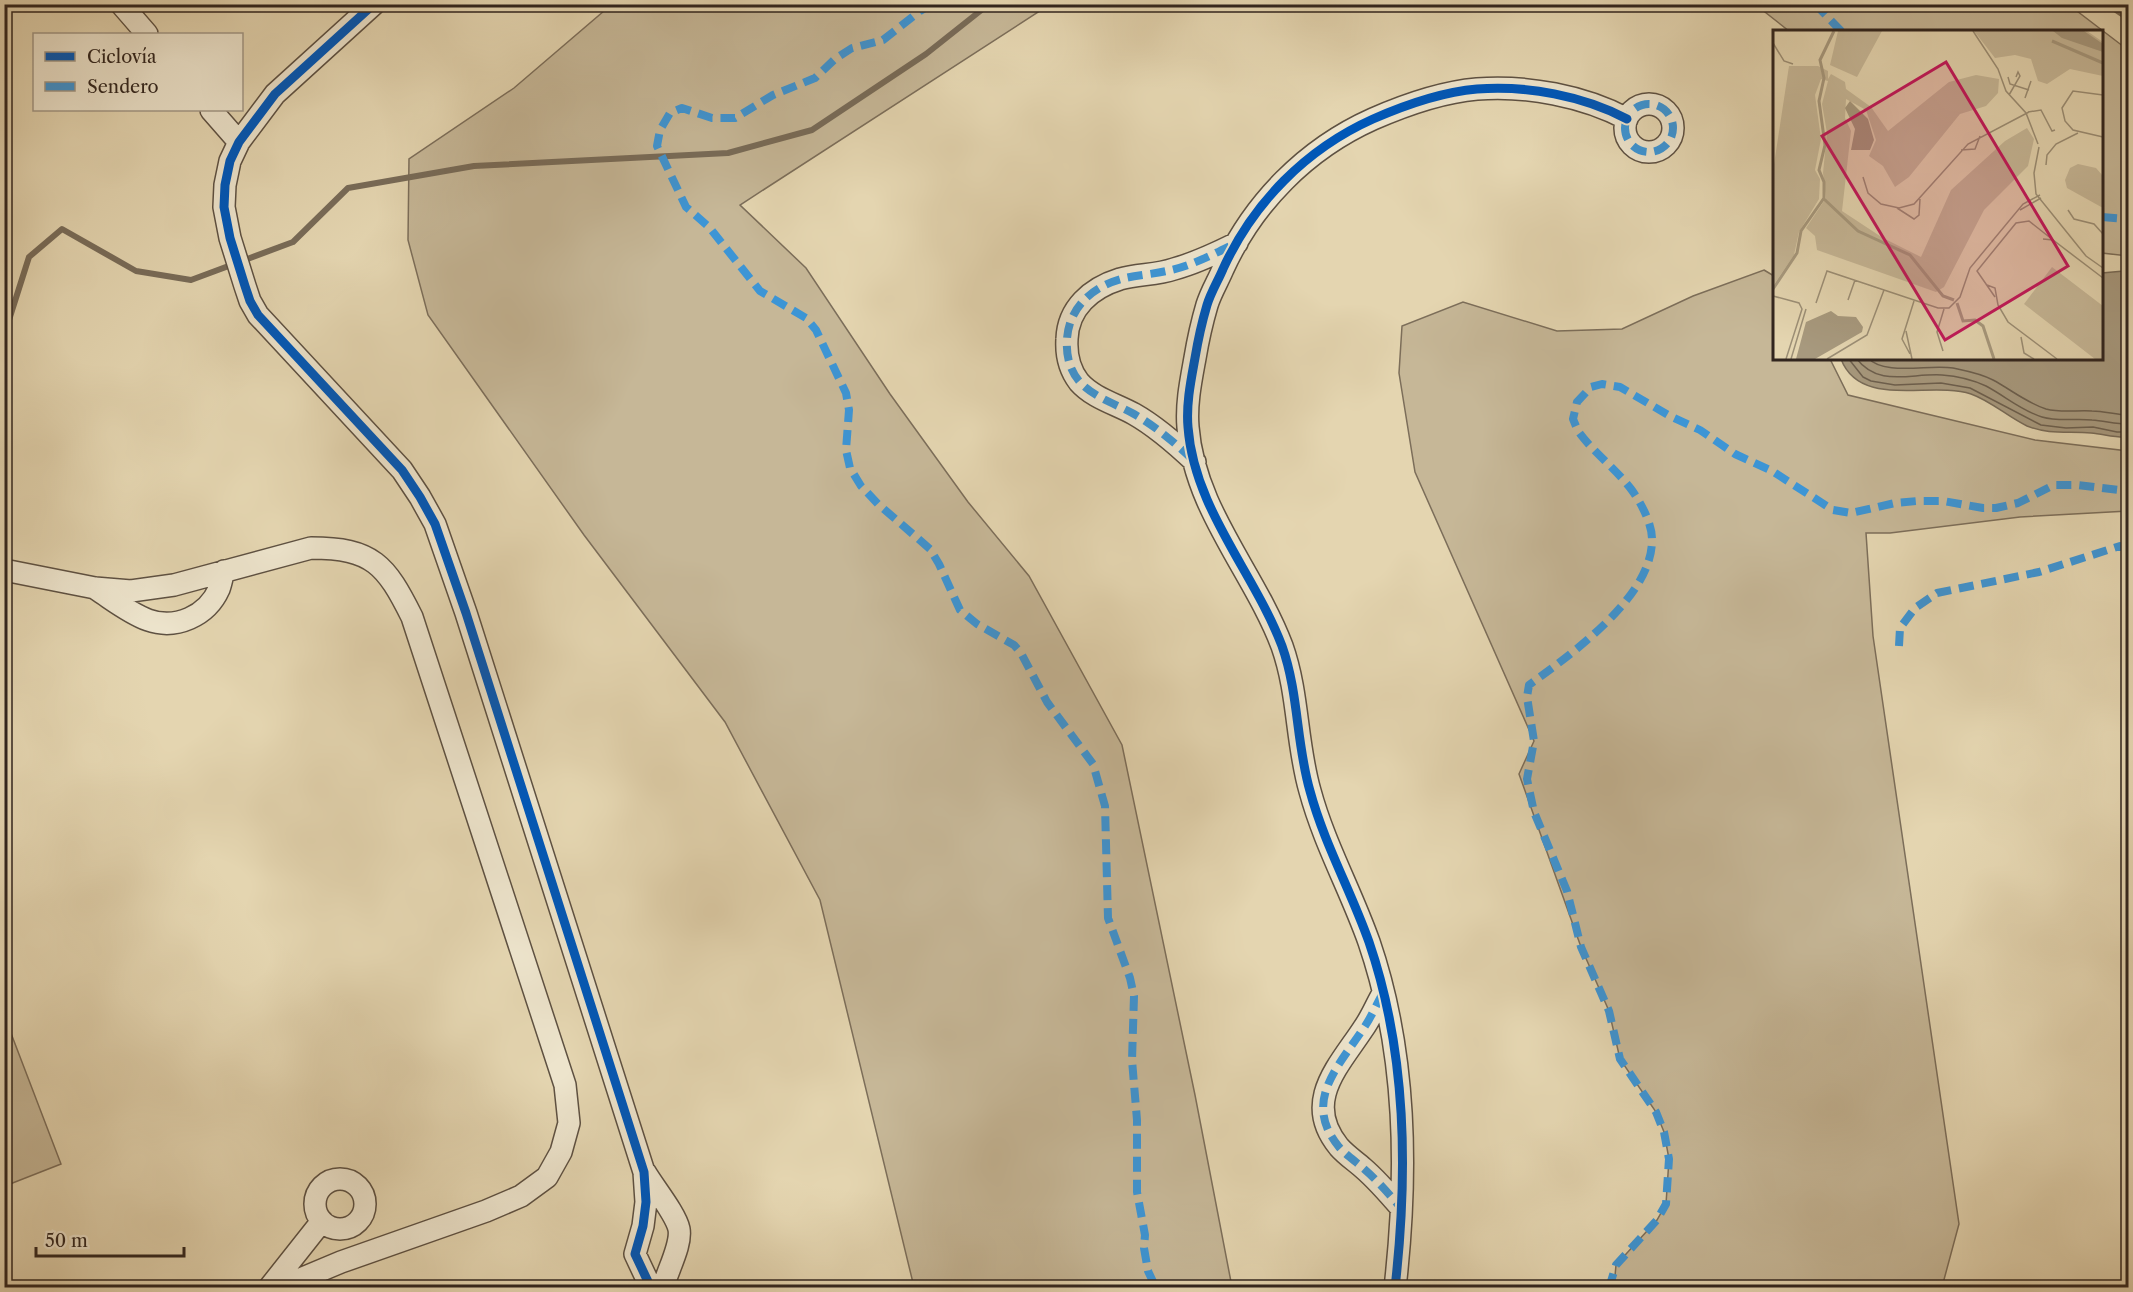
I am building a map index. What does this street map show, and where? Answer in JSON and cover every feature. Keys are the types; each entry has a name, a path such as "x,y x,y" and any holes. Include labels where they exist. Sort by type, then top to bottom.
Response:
{"street":[{"path":"121,4 146,33"},
{"path":"374,4 275,94 239,142 230,161 225,185 224,207 230,238 250,301 258,315 402,470 435,524 470,623 644,1172 646,1202 635,1254 651,1287"},
{"path":"1395,1287 1404,1164 1399,1086 1383,993 1370,946 1309,789 1292,680 1282,649 1269,615 1221,529 1205,495 1195,462 1188,428 1189,390 1198,339 1208,301 1237,243 1275,190 1296,168 1351,130 1378,117 1438,96 1477,89 1554,94 1603,106 1627,119"},
{"path":"213,111 239,142"},
{"path":"1195,462 1157,429 1094,394 1079,381 1070,368 1067,350 1068,323 1089,294 1103,287 1121,279 1173,270 1207,258 1237,243"},
{"path":"4,570 95,588 130,591 163,587 311,548 333,548 352,551 367,557 382,568 395,583 416,628 564,1085 569,1123 561,1152 547,1177 521,1196 486,1212 341,1262 279,1287"},
{"path":"95,588 131,612 150,621 170,624 193,617 209,605 219,589 224,571"},
{"path":"1383,993 1365,1026 1340,1060 1327,1084 1324,1115 1327,1131 1341,1149 1383,1186 1401,1208"},
{"path":"644,1172 674,1217 679,1230 675,1252 663,1287"},
{"path":"269,1287 322,1221"}],"shaded area":[{"path":"611,5 1049,5 740,205 806,268 890,394 968,502 1029,576 1122,745 1195,1095 1232,1287 914,1287 820,900 725,722 584,535 428,315 408,240 409,159 514,88"},
{"path":"1756,5 2069,5 2102,30 1788,30"},
{"path":"2103,31 2128,50 2128,256 2103,253"},
{"path":"1764,270 1773,275 1773,360 1830,360 1848,395 2035,440 2128,451 2128,511 2020,517 1890,533 1866,533 1873,636 1959,1224 1942,1287 1614,1287 1616,1265 1657,1220 1666,1204 1669,1159 1664,1132 1656,1112 1620,1059 1609,1011 1581,947 1519,774 1534,741 1415,472 1399,373 1402,326 1463,302 1557,331 1622,329 1693,296"},
{"path":"4,1015 61,1164 5,1186 4,1186"}],"water":[{"path":"2128,272 2128,437 2035,429 1971,394 1936,390 1880,389 1864,384 1850,374 1842,360 2103,360 2103,273"}],"waterway":[{"path":"4,325 8,323 29,257 62,229 136,271 191,280 293,242 348,188 474,166 728,153 812,130 926,54 989,4"},
{"path":"2107,4 2128,18"}],"marked path":[{"path":"932,4 883,40 852,48 835,59 815,78 773,95 735,118 712,118 682,108 670,113 660,130 657,146 686,207 709,227 760,291 806,318 816,330 846,393 849,410 846,450 850,468 861,486 878,504 930,549 960,610 977,624 1014,645 1021,653 1047,702 1093,764 1105,806 1108,918 1130,978 1134,996 1132,1060 1137,1120 1137,1192 1145,1235 1144,1248 1148,1271 1156,1288"},
{"path":"1815,4 1840,30"},
{"path":"1649,104 1666,111 1673,128 1666,145 1649,152 1632,145 1625,128 1632,111 1649,104"},
{"path":"2103,217 2128,219"},
{"path":"1192,459 1149,424 1098,396 1079,381 1068,356 1069,328 1072,318 1084,300 1101,287 1121,279 1187,265 1234,244"},
{"path":"1609,1288 1616,1265 1657,1220 1666,1204 1669,1159 1664,1132 1656,1112 1620,1059 1609,1011 1581,947 1567,891 1534,812 1527,779 1534,741 1527,697 1529,685 1587,640 1625,603 1649,561 1652,539 1648,519 1634,494 1625,481 1578,431 1573,419 1577,402 1591,387 1602,384 1620,387 1670,416 1700,430 1735,454 1772,471 1833,510 1851,513 1895,503 1917,501 1943,501 1996,508 2018,503 2054,485 2077,485 2128,491"},
{"path":"1899,646 1900,628 1915,608 1937,593 2039,572 2120,546 2128,549"},
{"path":"1383,993 1366,1025 1328,1085 1324,1100 1324,1115 1328,1131 1339,1147 1373,1177 1401,1208"}],"cycle path":[{"path":"374,4 275,94 239,142 230,161 225,185 224,207 230,238 250,301 258,315 402,470 435,524 466,613 644,1172 646,1202 643,1226 635,1254 651,1288"},
{"path":"1395,1288 1403,1157 1397,1070 1382,984 1369,942 1310,791 1302,755 1292,682 1282,646 1213,513 1201,485 1188,427 1190,383 1197,345 1210,296 1235,245 1250,222 1284,180 1304,162 1349,131 1373,119 1437,96 1496,88 1535,91 1574,98 1627,119"}]}
